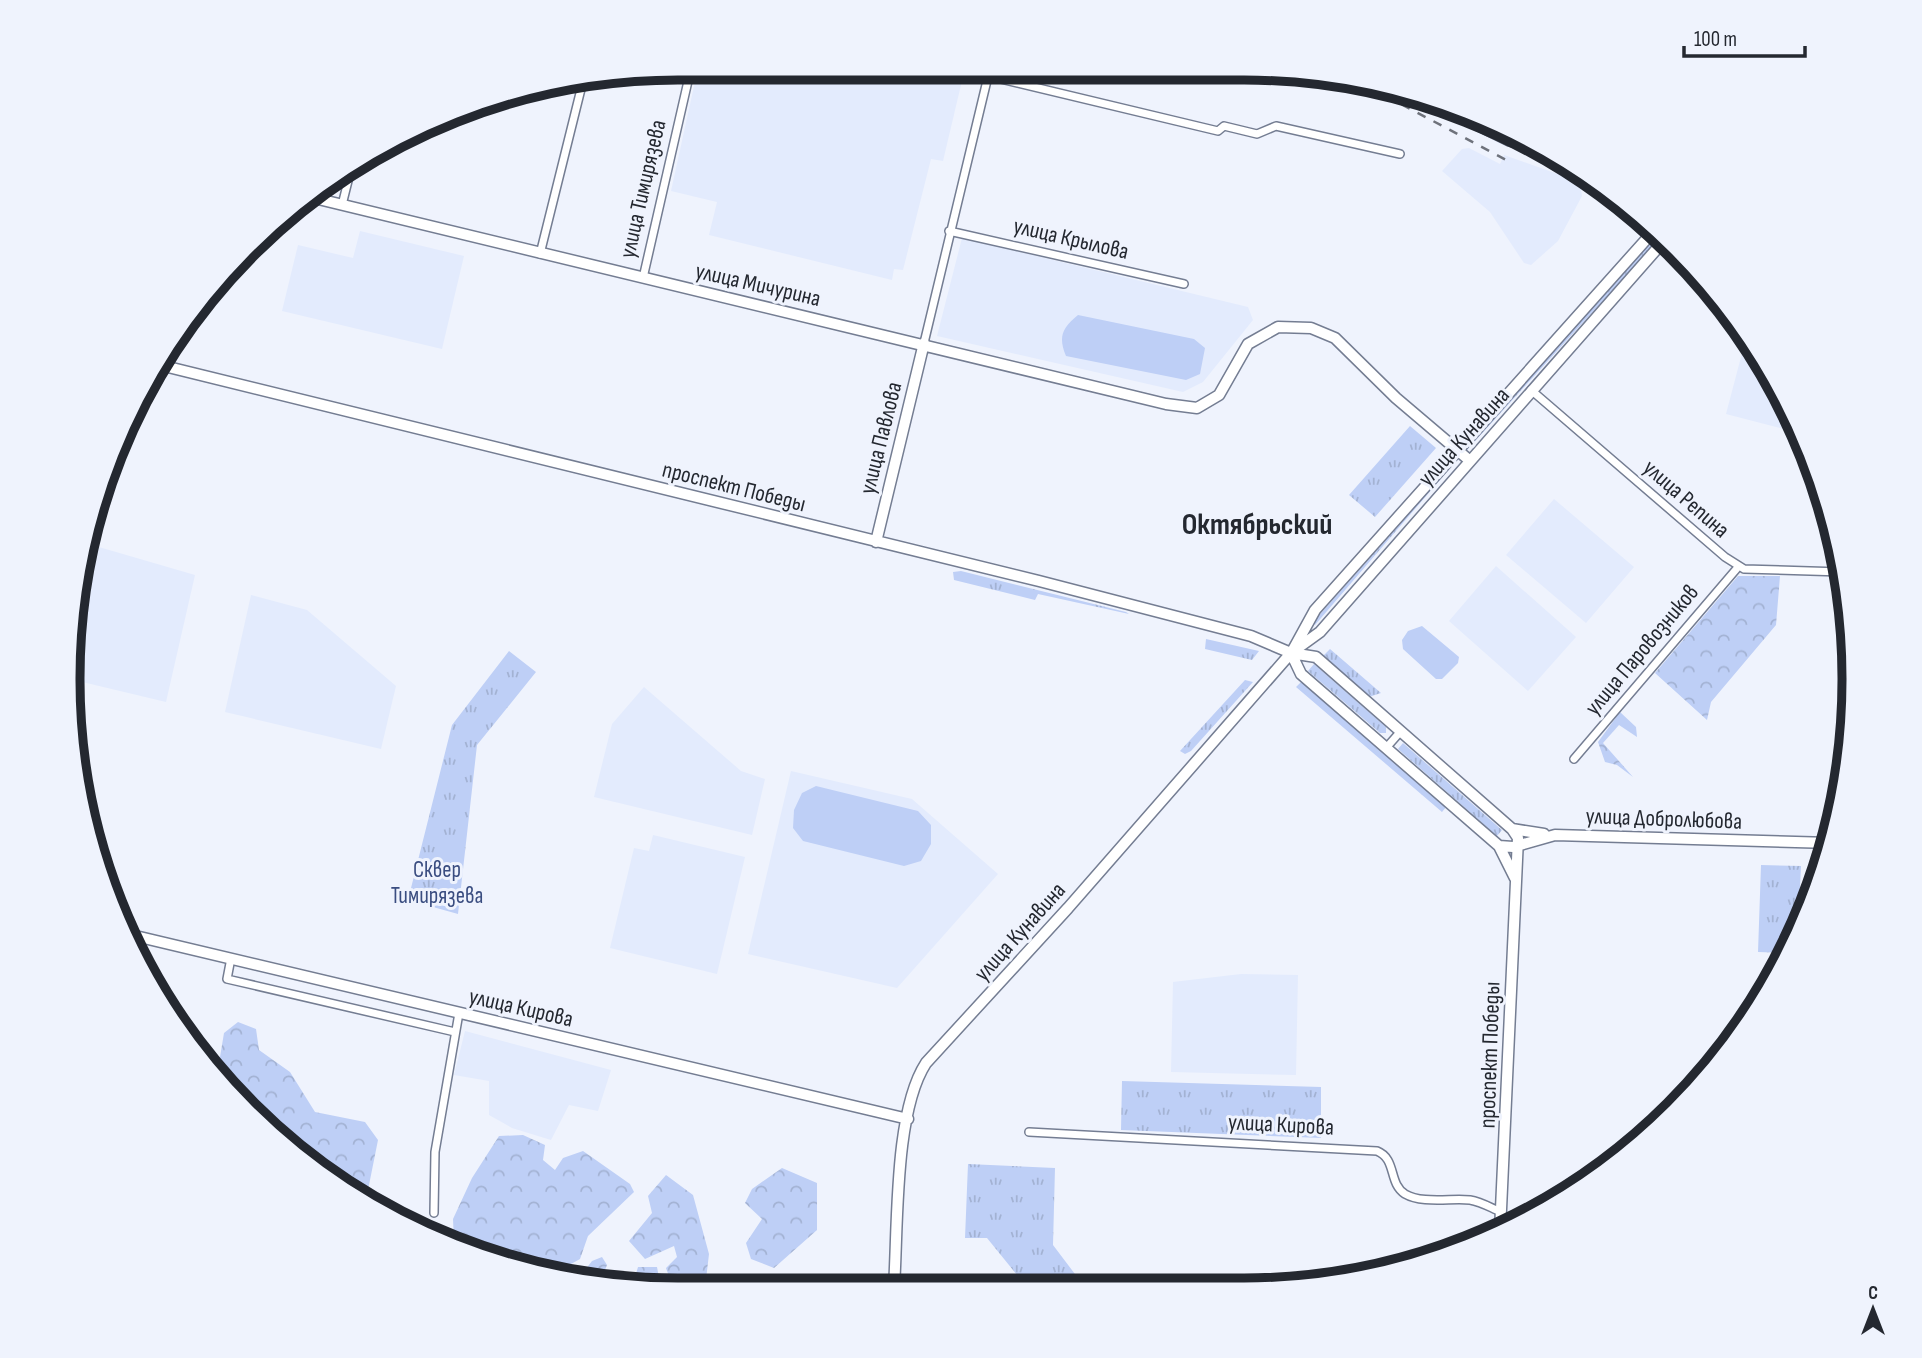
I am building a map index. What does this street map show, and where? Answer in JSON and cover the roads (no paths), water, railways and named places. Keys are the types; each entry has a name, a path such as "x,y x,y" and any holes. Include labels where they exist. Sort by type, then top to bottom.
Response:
{"street":[{"name":"улица Тимирязева","path":"643,278 688,80"},
{"path":"924,343 987,80"},
{"path":"1020,80 1218,131 1224,126 1257,134 1276,125 1400,154"},
{"path":"540,254 581,89"},
{"path":"342,205 348,180"},
{"name":"улица Мичурина","path":"321,200 540,254 924,343 1166,404 1197,408 1219,395 1248,344 1278,327 1311,328 1335,338 1396,398 1458,451"},
{"name":"улица Крылова","path":"949,230 1184,285"},
{"name":"улица Кунавина","path":"895,1278 908,1119 918,1074 1068,908 1291,653 1315,610 1647,238"},
{"name":"улица Кунавина","path":"1291,653 1320,632 1658,248"},
{"name":"улица Павлова","path":"876,542 924,343"},
{"name":"проспект Победы","path":"169,367 1251,636 1291,653 1316,657 1511,829 1519,845 1515,880 1501,1219"},
{"name":"улица Репина","path":"1531,390 1725,557 1739,566 1744,569 1831,572"},
{"path":"1458,451 1469,460"},
{"name":"улица Паровозников","path":"1574,759 1739,566"},
{"name":"проспект Победы","path":"1291,653 1301,674 1499,846 1515,880"},
{"path":"1386,748 1401,731"},
{"path":"1511,829 1555,835"},
{"name":"улица Добролюбова","path":"1499,846 1519,845 1555,835 1818,843"},
{"name":"улица Кирова","path":"139,937 908,1119"},
{"path":"231,958 227,979 455,1032"},
{"path":"434,1213 435,1152 459,1013"},
{"name":"улица Кирова","path":"1029,1132 1377,1151 1385,1154 1391,1162 1396,1183 1404,1193 1415,1198 1471,1200 1501,1213"}],"railway":[{"path":"1393,100 1512,163"}],"district":[{"name":"Октябрьский","path":"1257,525"}],"park label":[{"name":"Сквер Тимирязева","path":"437,883"}]}
